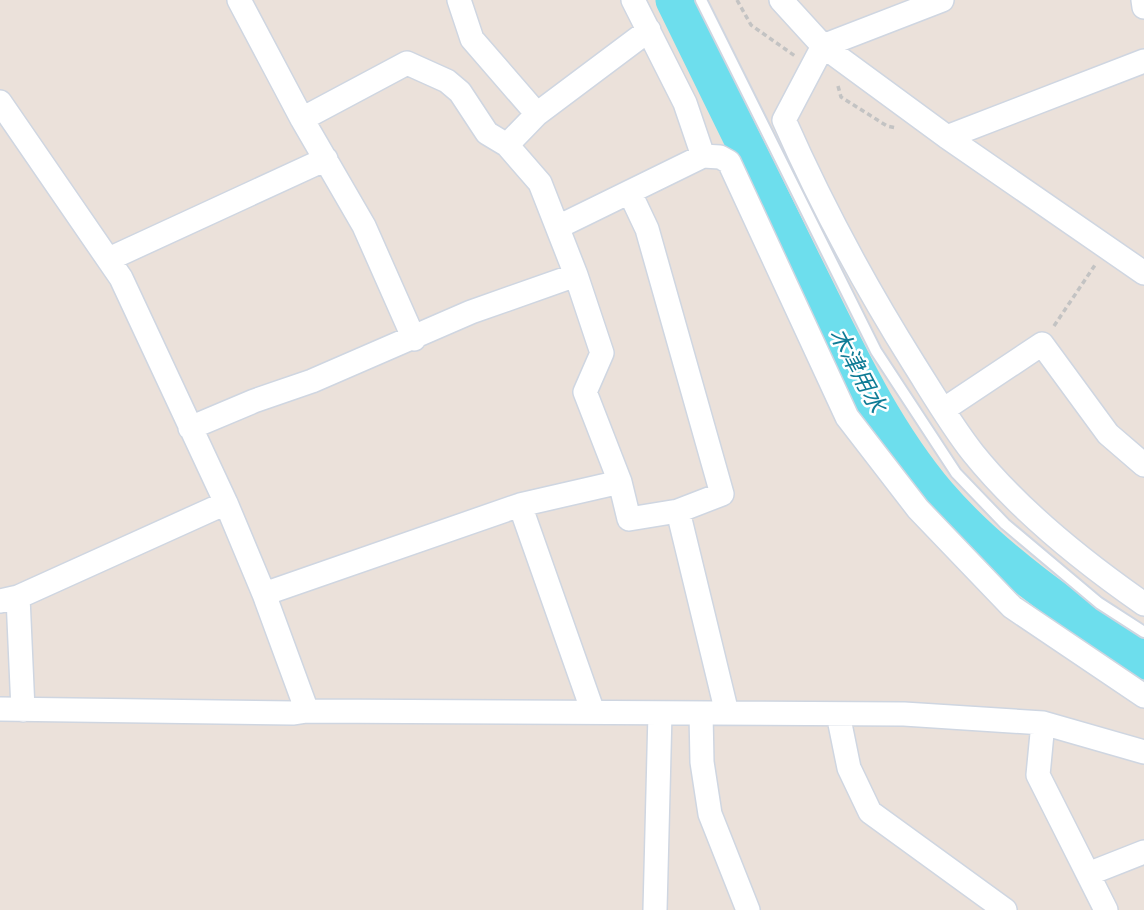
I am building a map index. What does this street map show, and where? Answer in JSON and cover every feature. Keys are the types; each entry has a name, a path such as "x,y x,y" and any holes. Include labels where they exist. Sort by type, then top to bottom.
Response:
{"street":[{"path":"239,0 302,119 364,226 414,339"},
{"path":"459,0 472,39 537,114"},
{"path":"634,0 685,103 703,156"},
{"path":"781,0 823,46 947,137 1144,273"},
{"path":"942,0 823,46 784,120 813,186 885,317 943,410 974,453 1010,492 1090,566 1144,604"},
{"path":"1143,0 1144,7"},
{"path":"507,145 537,114 649,30"},
{"path":"947,137 1144,61"},
{"path":"302,119 407,63 447,81 460,92 487,133 507,145 540,183 576,275 602,353 585,392 620,482 629,519 678,511 722,494 647,229 630,193"},
{"path":"0,102 121,278 226,503 264,594 307,711"},
{"path":"558,227 703,156 720,157 729,162 847,417 918,509 1012,607 1144,696"},
{"path":"109,259 326,159"},
{"path":"190,428 254,401 312,381 471,313 576,275"},
{"path":"943,410 1042,344 1108,434 1144,465"},
{"path":"264,594 520,505 620,482"},
{"path":"23,710 9,599 226,503"},
{"path":"520,505 593,712"},
{"path":"678,511 727,713"},
{"path":"0,709 294,713 904,714 1043,723 1144,752"},
{"path":"655,910 660,713"},
{"path":"701,713 702,762 710,814 748,910"},
{"path":"838,713 849,768 870,812 1005,910"},
{"path":"1043,723 1038,775 1106,910"},
{"path":"1088,874 1144,852"}],"lane":[{"path":"701,0 876,351 956,473 1005,524 1099,603 1144,632"}],"path":[{"path":"1042,344 1096,264"}],"waterway":[{"name":"木津用水","path":"674,0 849,356 881,414 918,469 938,495 984,542 1062,605 1144,661"}]}
